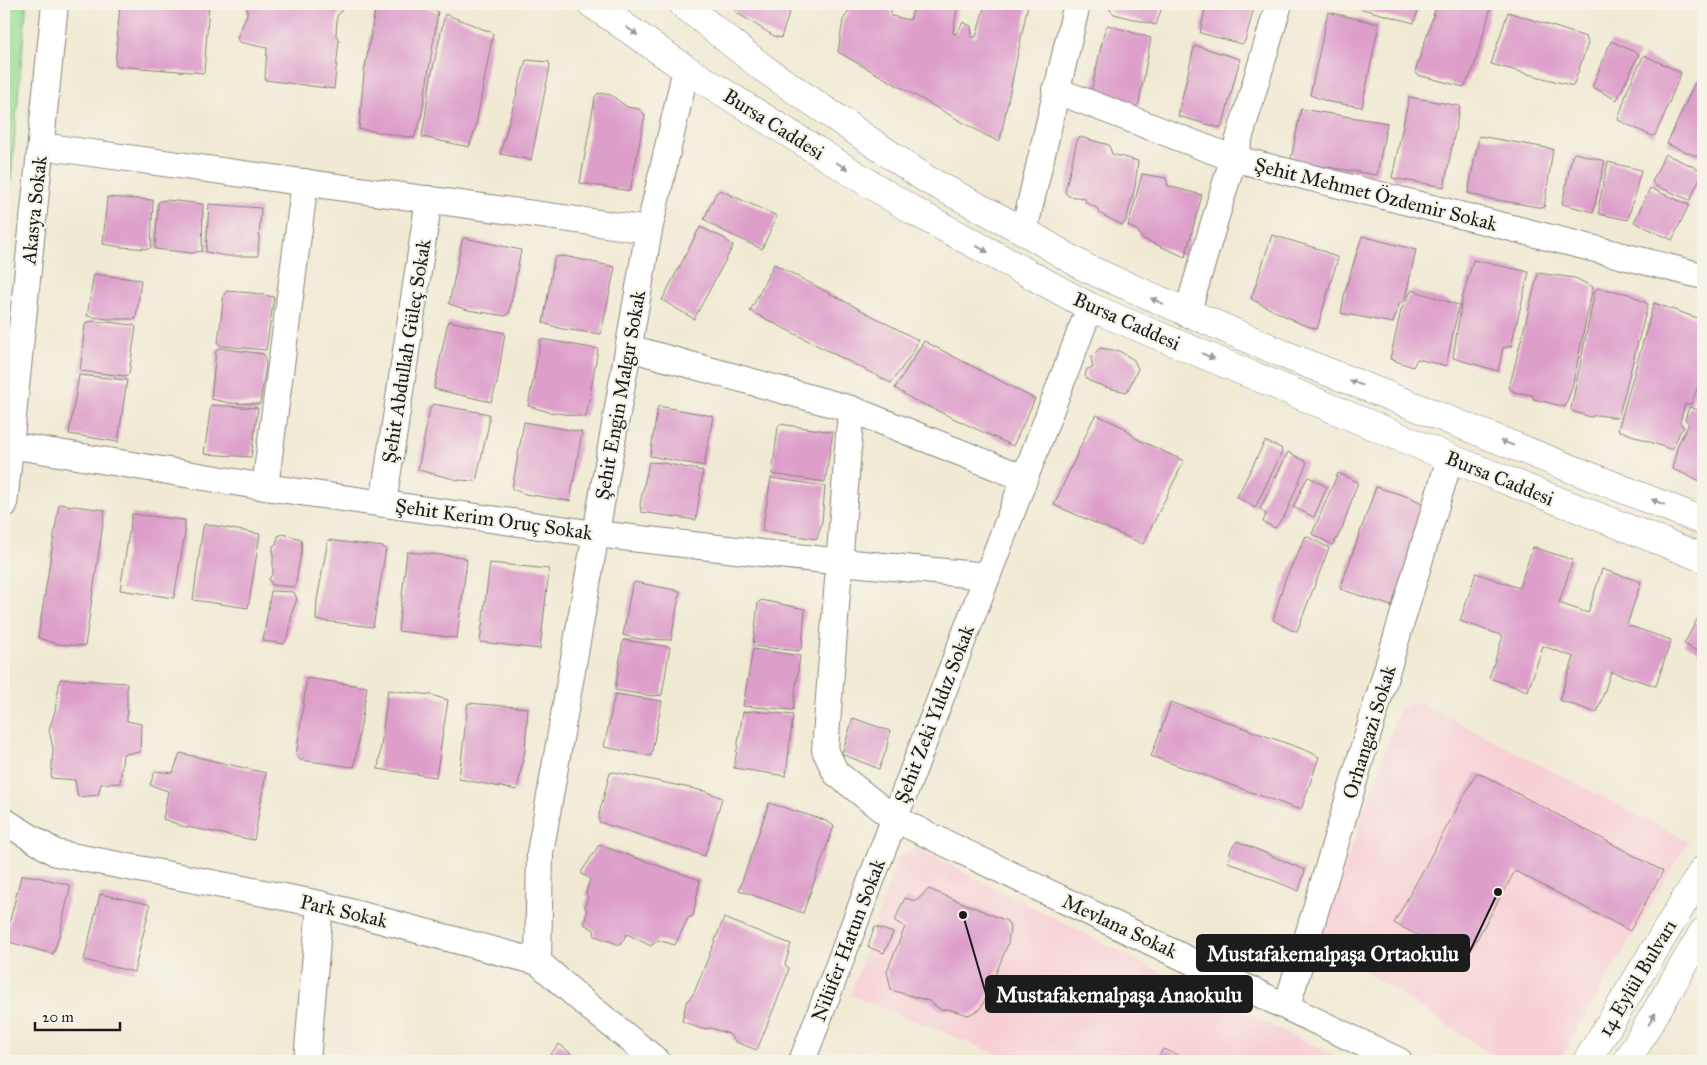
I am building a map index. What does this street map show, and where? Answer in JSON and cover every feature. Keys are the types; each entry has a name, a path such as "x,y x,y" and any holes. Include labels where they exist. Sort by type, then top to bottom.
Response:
{"main road":[{"name":"Bursa Caddesi","path":"592,4 686,69 912,210 1090,307 1450,458 1703,558"},
{"name":"Bursa Caddesi","path":"683,4 763,68 926,179 1024,231 1086,268 1187,314 1288,356 1703,521"},
{"name":"14 Eylül Bulvarı","path":"1587,1061 1703,870"},
{"name":"14 Eylül Bulvarı","path":"1627,1061 1703,932"}],"street":[{"name":"Akasya Sokak","path":"4,505 6,445 42,146 55,4"},
{"path":"1024,231 1055,90 1077,4"},
{"path":"1187,314 1279,4"},
{"name":"Şehit Engin Malgır Sokak","path":"538,962 540,853 649,230 686,69"},
{"name":"Şehit Mehmet Özdemir Sokak","path":"1055,90 1232,158 1702,273"},
{"path":"42,146 649,230"},
{"path":"265,487 304,182"},
{"name":"Şehit Abdullah Güleç Sokak","path":"383,504 430,199"},
{"name":"Şehit Zeki Yıldız Sokak","path":"851,409 841,562 825,750 836,773 893,818 1090,307"},
{"path":"629,348 851,409 1024,478"},
{"name":"Şehit Kerim Oruç Sokak","path":"6,445 265,487 596,534 841,562 987,576"},
{"name":"Orhangazi Sokak","path":"1287,1006 1450,458"},
{"name":"Mevlana Sokak","path":"893,818 1399,1061"},
{"name":"Nilüfer Hatun Sokak","path":"802,1061 893,818"},
{"name":"Park Sokak","path":"4,821 56,853 320,904 538,962 586,1004 657,1061"},
{"path":"306,1061 320,904"}],"shaded area":[{"path":"1419,702 1688,841 1559,1061 1502,1061 1320,942 1399,709"},
{"path":"917,848 1162,973 1346,1061 1014,1061 850,995 898,857"}],"green space":[{"path":"4,4 26,4 26,9 4,256"}],"building":[{"path":"120,4 209,4 204,73 115,66"},
{"path":"247,4 343,4 342,10 337,16 336,35 339,40 334,89 265,80 267,48 239,42 237,38 247,14"},
{"path":"376,4 412,4 438,12 421,119 414,138 359,129 364,73"},
{"path":"731,4 792,4 781,38 774,36 737,13"},
{"path":"844,4 891,4 891,16 910,20 915,4 958,4 953,33 956,34 963,22 971,26 972,37 976,37 985,4 1028,4 1000,140 998,141 987,136 838,52 843,20 849,11"},
{"path":"1111,4 1163,4 1156,25 1114,14 1110,10"},
{"path":"1206,4 1255,4 1245,41 1242,44 1200,33"},
{"path":"1344,4 1420,4 1414,23"},
{"path":"1437,4 1483,4 1491,7 1473,70 1464,87 1418,75 1415,72"},
{"path":"1328,12 1379,24 1362,107 1329,102 1310,95"},
{"path":"1508,12 1586,37 1588,43 1573,86 1491,64"},
{"path":"445,14 493,33 475,130 469,147 422,137 431,77"},
{"path":"1108,25 1151,38 1139,103 1134,110 1090,96 1105,29"},
{"path":"1611,41 1639,54 1617,100 1592,87"},
{"path":"1197,46 1240,59 1224,120 1220,128 1178,116 1194,47"},
{"path":"1644,55 1681,73 1662,120 1655,135 1652,136 1618,120 1628,88"},
{"path":"526,60 549,62 550,66 531,160 500,154"},
{"path":"1696,80 1703,82 1703,159 1667,144"},
{"path":"598,93 611,95 627,107 639,109 645,115 630,191 580,183 595,97"},
{"path":"1409,97 1460,106 1444,187 1392,178"},
{"path":"1301,109 1387,123 1377,175 1309,164 1291,159"},
{"path":"1479,136 1553,149 1544,208 1485,198 1468,193"},
{"path":"1080,137 1109,145 1112,154 1138,161 1135,187 1126,221 1122,225 1099,213 1097,208 1086,203 1085,198 1068,196 1065,192 1077,140"},
{"path":"1575,153 1605,161 1593,212 1562,204 1572,156"},
{"path":"1665,154 1703,171 1690,200 1656,186 1652,182"},
{"path":"1608,162 1641,170 1628,220 1599,214 1599,204"},
{"path":"1142,174 1166,178 1168,186 1202,195 1185,257 1141,238 1138,231 1128,226"},
{"path":"1650,188 1689,205 1672,240 1634,222"},
{"path":"720,190 777,216 762,249 719,229 704,219 716,193"},
{"path":"107,197 153,200 151,247 149,249 103,244"},
{"path":"167,200 203,204 202,251 192,253 155,249 158,203"},
{"path":"209,204 261,208 258,256 226,256 206,252"},
{"path":"700,227 724,238 733,246 694,319 662,300"},
{"path":"1272,235 1319,249 1338,258 1317,329 1301,324 1251,299"},
{"path":"1362,236 1416,250 1405,299 1399,305 1393,323 1341,313 1345,291"},
{"path":"464,238 521,250 509,313 506,316 468,310 449,304"},
{"path":"564,256 615,267 601,334 562,329 543,323 554,260 556,257"},
{"path":"1473,260 1529,272 1511,346 1503,348 1498,371 1453,358 1462,299"},
{"path":"774,264 918,340 913,352 891,383 750,311"},
{"path":"1538,273 1575,278 1593,287 1572,388 1565,407 1534,399 1532,395 1514,392 1509,388"},
{"path":"94,274 141,280 136,319 107,319 87,316"},
{"path":"1598,288 1629,294 1648,304 1618,418 1598,415 1590,417 1571,409 1595,291"},
{"path":"1412,290 1459,305 1446,366 1417,359 1413,367 1390,359 1401,310"},
{"path":"227,291 274,297 266,350 221,346 218,343 224,294"},
{"path":"1654,303 1703,320 1703,374 1691,404 1685,404 1680,422 1684,428 1680,432 1672,450 1618,430"},
{"path":"95,321 134,325 136,327 129,374 125,376 80,371 85,324"},
{"path":"448,321 505,333 497,383 491,402 434,389"},
{"path":"541,339 598,349 586,417 549,412 528,406"},
{"path":"924,341 1035,399 1013,446 912,399 895,388"},
{"path":"219,348 264,354 266,365 260,404 230,403 211,399 216,351"},
{"path":"1100,348 1119,351 1134,360 1138,369 1127,392 1089,381 1085,376 1087,369 1093,368 1091,357"},
{"path":"79,375 127,380 118,442 69,434"},
{"path":"433,404 489,414 489,423 476,481 458,480 418,470 430,408"},
{"path":"1703,404 1703,482 1672,469 1678,444 1689,424 1685,419 1689,407 1698,410"},
{"path":"211,405 258,408 251,457 204,454"},
{"path":"658,406 713,416 704,466 650,456"},
{"path":"1097,415 1125,428 1135,438 1184,461 1143,544 1054,505 1093,419"},
{"path":"524,422 582,432 570,501 525,494 512,489"},
{"path":"780,424 833,432 825,482 772,474 778,427"},
{"path":"1265,441 1281,448 1282,452 1255,508 1237,497"},
{"path":"1288,452 1307,462 1286,513 1275,528 1263,522 1266,514 1260,509"},
{"path":"649,462 703,471 696,520 641,512 640,504"},
{"path":"1338,473 1358,482 1342,529 1333,545 1312,534"},
{"path":"1309,477 1327,487 1314,517 1293,507"},
{"path":"771,478 825,486 822,521 817,539 762,531"},
{"path":"1376,487 1412,498 1430,508 1397,608 1340,589"},
{"path":"59,504 105,510 85,646 57,644 38,638"},
{"path":"132,514 185,520 185,533 174,598 120,590"},
{"path":"205,524 260,534 248,608 193,600 203,527"},
{"path":"283,534 301,539 302,548 295,587 272,585 269,579 273,573 273,546 276,544 278,536"},
{"path":"1306,536 1329,548 1297,631 1291,630 1273,620 1285,580"},
{"path":"328,540 383,547 386,549 373,627 316,620 317,600"},
{"path":"1533,547 1573,560 1559,603 1588,613 1602,569 1641,582 1627,625 1671,640 1656,686 1611,672 1597,713 1559,700 1574,657 1543,646 1528,691 1489,678 1503,636 1460,621 1476,573 1519,588"},
{"path":"407,552 463,557 467,560 457,638 398,631"},
{"path":"490,563 549,569 540,649 480,642"},
{"path":"635,582 680,591 671,640 640,639 623,635 632,585"},
{"path":"271,591 294,592 297,599 292,612 289,634 284,644 263,641"},
{"path":"761,600 805,609 802,647 799,651 753,646 758,603"},
{"path":"1698,618 1703,620 1703,654 1684,644"},
{"path":"623,640 670,647 662,695 653,696 615,690"},
{"path":"753,649 800,656 793,710 743,706"},
{"path":"307,678 367,687 354,767 300,760 296,756"},
{"path":"60,679 127,683 127,721 141,724 140,752 123,754 120,783 101,784 98,795 78,797 75,780 51,778 53,748 49,730 55,711"},
{"path":"388,690 431,695 448,700 436,777 378,769"},
{"path":"615,694 662,701 651,756 604,747"},
{"path":"1171,702 1308,751 1319,757 1302,807 1300,809 1292,807 1151,756"},
{"path":"468,703 528,708 525,750 517,790 459,779"},
{"path":"753,711 793,715 786,776 734,768 743,712"},
{"path":"853,718 890,731 886,751 879,769 842,754"},
{"path":"180,753 266,773 254,840 182,826 163,819 168,791 150,785 155,771 173,773"},
{"path":"614,772 704,791 722,798 705,856 599,822 599,814 610,773"},
{"path":"1477,772 1663,871 1630,931 1515,871 1465,960 1394,923"},
{"path":"769,803 824,820 834,826 803,913 739,890"},
{"path":"1237,841 1305,870 1299,891 1228,862 1231,849"},
{"path":"599,845 700,880 693,916 688,918 675,945 658,940 651,946 627,934 620,945 595,936 594,930 584,924 587,912 585,906 588,897 586,893 590,879 582,874 582,871"},
{"path":"21,876 33,876 69,885 70,888 60,933 53,954 5,941"},
{"path":"929,889 1007,921 1010,927 1008,944 983,1004 979,1010 968,1015 948,1009 941,1010 929,1001 891,990 887,971 905,927 895,921 899,910 905,898 916,901"},
{"path":"100,894 150,906 134,972 84,960"},
{"path":"724,918 791,944 785,965 789,968 786,978 757,1050 736,1042 729,1034 711,1028 701,1029 682,1021 686,1003 694,993"},
{"path":"876,927 893,933 884,953 868,947"},
{"path":"559,1044 578,1059 581,1061 545,1061"},
{"path":"1163,1049 1193,1061 1156,1061"}],"place":[{"name":"Mustafakemalpaşa Ortaokulu","path":"1498,892"},
{"name":"Mustafakemalpaşa Anaokulu","path":"963,915"}]}
